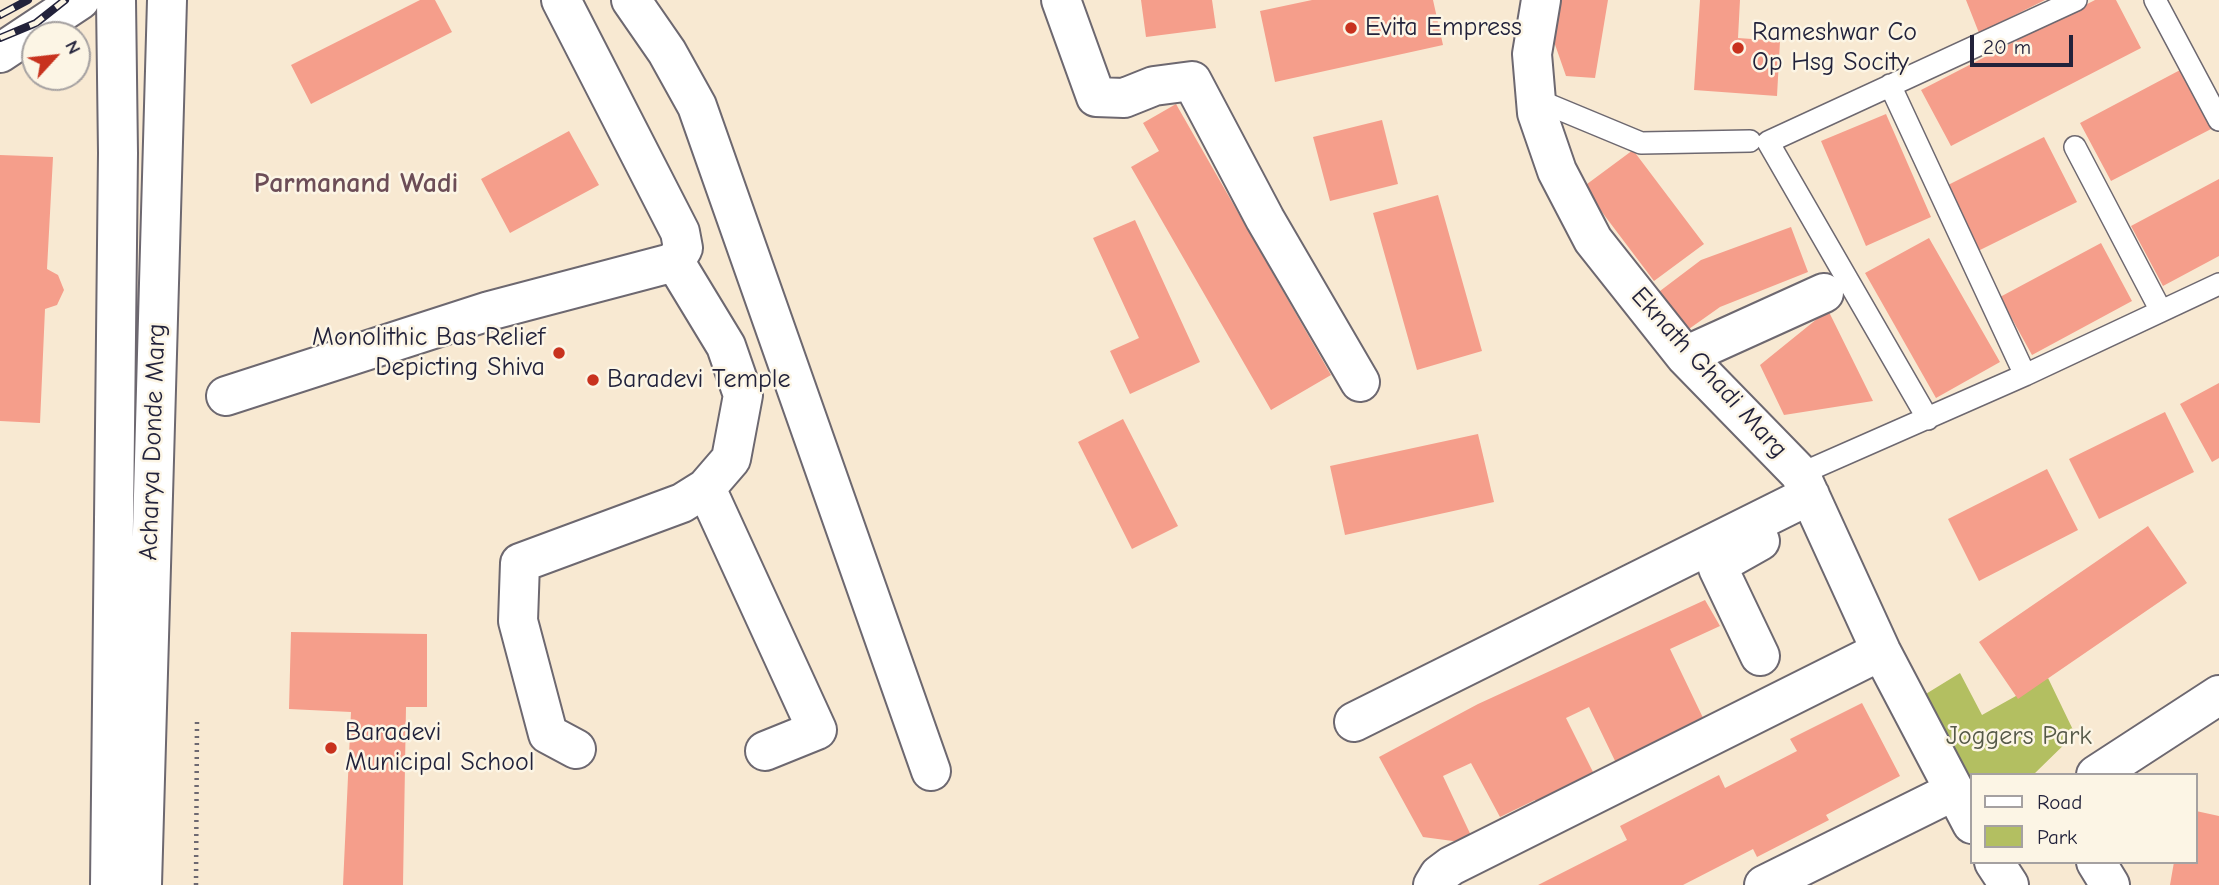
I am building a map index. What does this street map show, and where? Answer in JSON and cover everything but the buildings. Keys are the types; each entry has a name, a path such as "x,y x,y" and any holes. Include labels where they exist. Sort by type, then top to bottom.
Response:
{"street":[{"path":"0,53 80,0"},
{"name":"Acharya Donde Marg","path":"110,885 118,167 116,0"},
{"name":"Acharya Donde Marg","path":"142,885 167,0"},
{"path":"226,396 489,311 675,262 683,248 680,232 561,0"},
{"path":"631,0 667,52 697,106 930,771"},
{"path":"1061,0 1096,97 1124,98 1154,86 1192,81 1265,219 1360,382"},
{"name":"Eknath Ghadi Marg","path":"1541,0 1532,54 1536,113 1557,171 1593,240 1685,356 1807,500"},
{"path":"576,749 548,734 518,621 520,563 682,503 706,488 731,459 743,395 726,346 675,262"},
{"path":"1685,356 1824,293"},
{"path":"706,488 817,730 765,751"},
{"path":"1354,722 1725,549 1807,500 1844,603"},
{"path":"1725,549 1719,574 1760,656"},
{"path":"1829,556 1970,820"},
{"path":"1433,885 1439,875 1451,866 1881,651"},
{"path":"2099,773 2219,695"},
{"path":"1764,885 1954,791"},
{"path":"1995,864 2009,885"},
{"path":"2097,864 2110,885"}],"lane":[{"path":"1928,419 1768,142 2076,0"},
{"path":"2155,0 2219,120"},
{"path":"1890,85 2025,375"},
{"path":"1535,99 1641,143 1750,141"},
{"path":"2075,147 2161,311"},
{"path":"1807,500 1928,419 2219,284"}],"path":[{"path":"196,885 197,721"}],"green space":[{"name":"Joggers Park","path":"1960,673 1982,715 2048,678 2075,734 2035,773 1970,773 1970,807 1916,700"}],"railway":[{"path":"0,15 28,0"},
{"path":"0,38 36,23 65,0"}],"place":[{"name":"Evita Empress","path":"1351,28"},
{"name":"Rameshwar Co Op Hsg Socity","path":"1738,48"},
{"name":"Monolithic Bas Relief Depicting Shiva","path":"559,353"},
{"name":"Baradevi Temple","path":"593,380"},
{"name":"Baradevi Municipal School","path":"331,748"}],"district":[{"name":"Parmanand Wadi","path":"356,184"}]}
